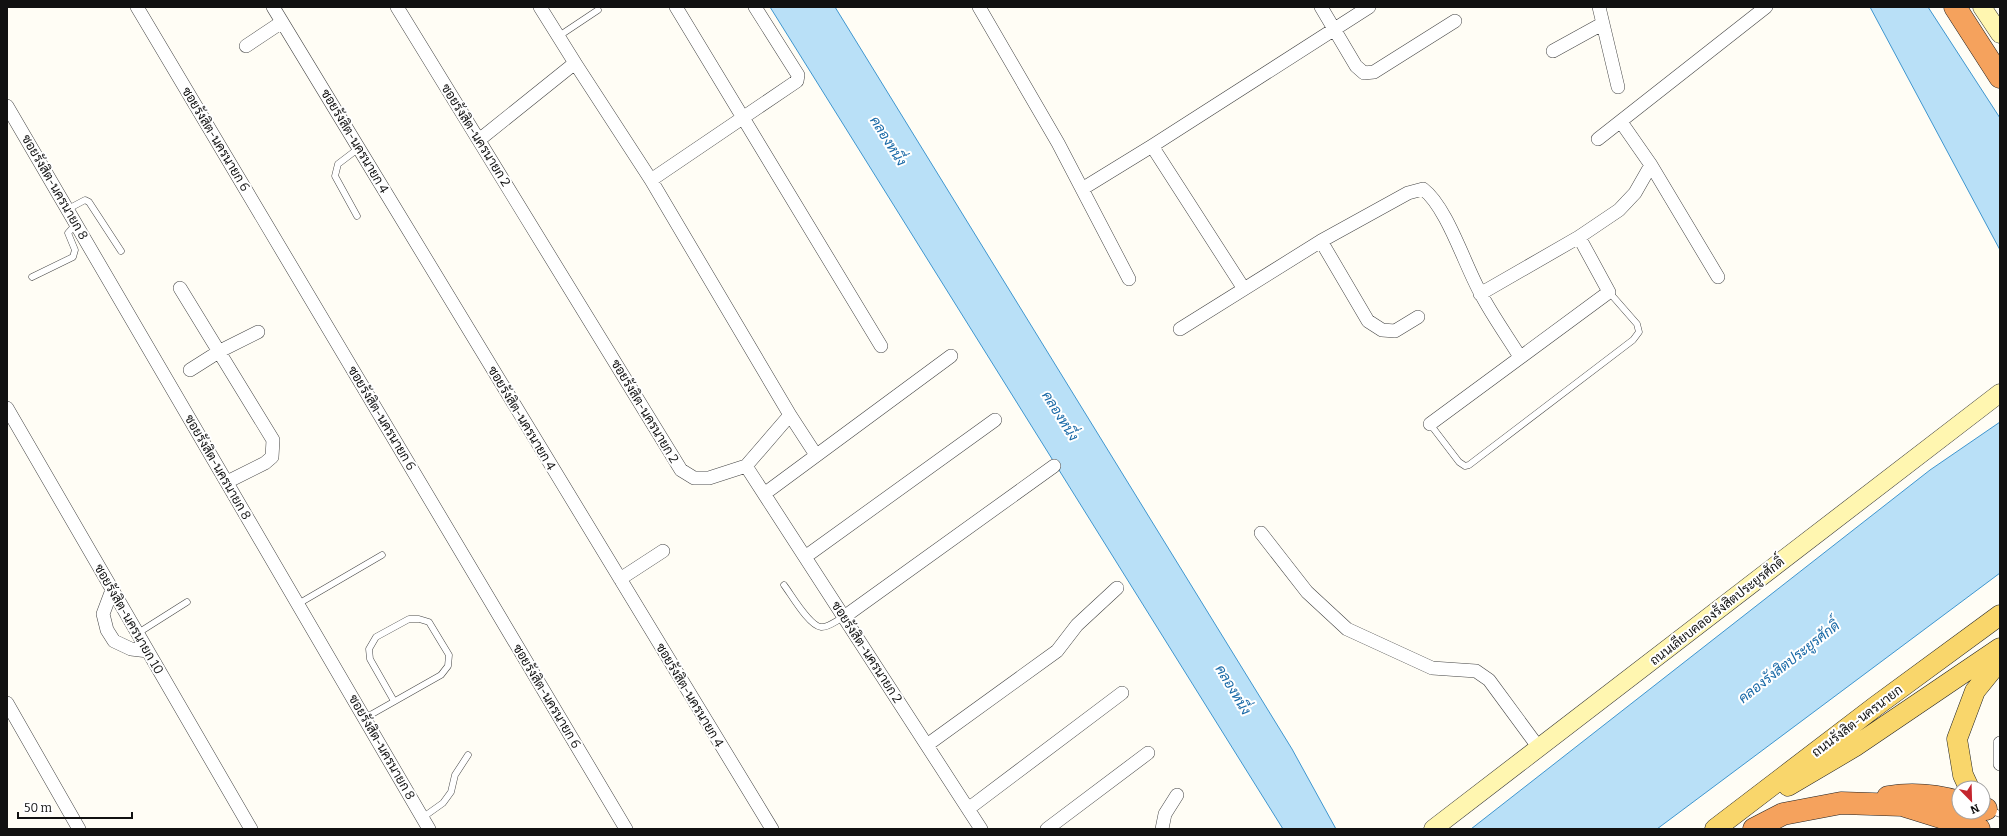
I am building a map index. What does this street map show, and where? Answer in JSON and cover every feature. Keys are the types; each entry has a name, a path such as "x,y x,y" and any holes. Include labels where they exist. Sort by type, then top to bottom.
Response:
{"highway":[{"path":"1955,7 2000,77"},
{"path":"1850,804 1910,793 1944,797 1951,799"},
{"path":"1754,829 1783,814 1840,803 1902,805 1951,812"}],"main road":[{"name":"ถนนรังสิต-นครนายก","path":"1716,829 1876,706 2000,615"},
{"path":"1716,829 1854,747 2000,648"},
{"path":"1965,780 1963,775 1957,739 1975,691 2000,660"}],"street":[{"name":"ซอยรังสิต-นครนายก 6","path":"137,7 626,829"},
{"name":"ซอยรังสิต-นครนายก 4","path":"273,7 772,829"},
{"name":"ซอยรังสิต-นครนายก 2","path":"397,7 681,470 694,478 709,478 746,466 981,829"},
{"path":"540,7 651,180 790,415 816,456"},
{"path":"676,7 881,346"},
{"path":"651,180 743,119 797,81 799,78 755,7"},
{"path":"979,7 1058,143 1129,279"},
{"path":"1321,7 1356,66 1364,73 1374,72 1455,21"},
{"path":"1082,189 1369,7"},
{"path":"1599,7 1618,87"},
{"path":"1598,139 1766,7"},
{"path":"1982,7 2000,34"},
{"path":"246,46 282,22"},
{"path":"1552,51 1602,24"},
{"path":"479,140 575,63"},
{"name":"ซอยรังสิต-นครนายก 8","path":"7,106 426,823"},
{"path":"1621,122 1651,165 1718,277"},
{"path":"1152,146 1244,289"},
{"path":"1480,294 1579,237 1619,210 1635,193 1651,165"},
{"path":"1180,329 1321,241 1408,193 1423,189 1432,196 1441,211 1480,294 1520,357"},
{"path":"1430,424 1609,292 1579,237"},
{"path":"1321,241 1368,321 1382,330 1395,331 1418,317"},
{"path":"180,288 220,351 273,440 274,450 272,457 265,463 227,482"},
{"path":"190,370 220,351 258,332"},
{"path":"764,494 951,356"},
{"name":"ถนนเลียบคลองรังสิตประยูรศักดิ์","path":"1434,829 2000,393"},
{"name":"ซอยรังสิต-นครนายก 10","path":"7,408 252,829"},
{"path":"746,466 790,415"},
{"path":"805,557 995,420"},
{"path":"844,617 1054,466"},
{"path":"1261,533 1307,592 1346,629 1432,668 1476,671 1489,680 1539,748"},
{"path":"620,579 664,551"},
{"path":"927,745 1057,651 1077,625 1117,588"},
{"path":"112,590 103,614 107,630 114,641 131,648 148,651"},
{"path":"968,809 1122,693"},
{"path":"7,703 79,829"},
{"path":"2000,743 2000,764"},
{"path":"1047,829 1148,753"},
{"path":"1162,829 1165,814 1177,794"}],"lane":[{"path":"559,36 598,10"},
{"path":"357,216 335,176 338,164 359,148"},
{"path":"68,209 85,200 89,202 121,251"},
{"path":"32,277 73,257 75,250 68,233 76,224"},
{"path":"1430,424 1459,462 1465,466 1469,465 1633,340 1639,332 1637,324 1609,292"},
{"path":"298,604 382,555"},
{"path":"784,584 812,623 820,627 828,625 844,617"},
{"path":"138,633 187,602"},
{"path":"365,718 441,675 448,666 449,655 428,622 419,619 409,619 376,637 369,649 370,659 394,701"},
{"path":"426,823 451,792 455,775 468,755"}],"water":[{"name":"คลองหนึ่ง","path":"770,7 835,7 1292,749 1336,829 1283,829"},
{"path":"1870,7 1928,7 2000,118 2000,250"},
{"name":"คลองรังสิตประยูรศักดิ์","path":"2000,422 2000,573 1657,829 1471,829 1930,470"}]}
